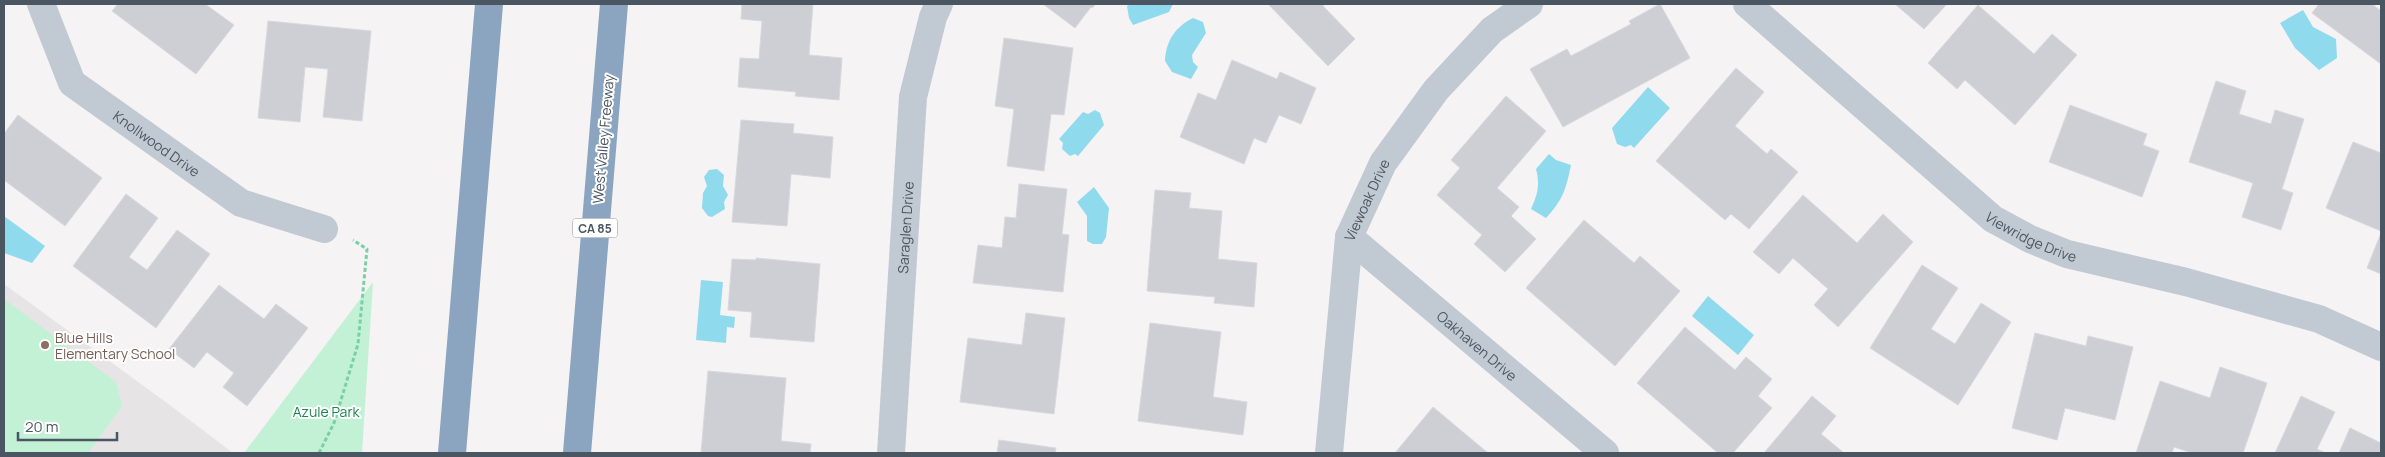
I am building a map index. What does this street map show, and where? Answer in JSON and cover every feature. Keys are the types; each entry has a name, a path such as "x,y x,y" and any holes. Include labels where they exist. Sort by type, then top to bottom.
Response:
{"highway":[{"path":"452,453 489,4"},
{"name":"West Valley Freeway","path":"577,453 614,4"}],"street":[{"name":"Knollwood Drive","path":"41,4 72,83 241,203 324,228"},
{"name":"Saraglen Drive","path":"891,453 913,97 933,17 940,4"},
{"name":"Viewoak Drive","path":"1329,453 1349,237 1383,163 1436,90 1492,30 1529,4"},
{"name":"Viewridge Drive","path":"1747,4 1992,219 2030,239 2067,254 2186,282 2319,320 2381,347"},
{"name":"Oakhaven Drive","path":"1349,237 1605,453"}],"path":[{"path":"319,453 334,423 358,344 368,249 324,228"}],"shaded area":[{"name":"Blue Hills Elementary School","path":"4,284 171,406 233,453 4,453"}],"green space":[{"name":"Azule Park","path":"373,282 362,453 244,453"},
{"name":"Blue Hills Elementary School","path":"4,299 116,382 122,406 88,453 4,453"}],"water":[{"path":"1131,4 1173,4 1169,12 1133,25 1129,18 1127,6"},
{"path":"2303,10 2313,27 2336,39 2337,58 2319,70 2295,48 2280,23"},
{"path":"1193,18 1203,22 1206,33 1192,55 1193,62 1198,67 1191,79 1172,72 1165,61 1167,47 1176,30"},
{"path":"1648,87 1670,108 1634,148 1631,145 1625,147 1617,144 1612,128"},
{"path":"1095,110 1100,113 1104,125 1078,156 1075,154 1070,156 1062,149 1063,143 1059,139 1083,112 1088,114"},
{"path":"1549,154 1556,160 1571,165 1563,194 1546,218 1531,209 1538,189 1536,169"},
{"path":"717,169 724,175 723,186 728,195 724,202 725,209 712,217 708,216 702,208 703,193 707,186 704,177 709,170"},
{"path":"1094,187 1109,208 1106,237 1102,244 1093,244 1087,241 1087,216 1077,202"},
{"path":"4,216 45,246 32,263 4,253"},
{"path":"701,280 723,282 720,315 735,317 734,328 727,327 726,343 696,340"},
{"path":"1708,296 1754,335 1738,355 1692,316"}],"building":[{"path":"118,4 205,4 234,25 196,74 112,11"},
{"path":"742,4 813,4 809,55 842,58 839,100 795,96 796,92 738,87 740,58 759,59 762,21 741,19"},
{"path":"1043,4 1096,4 1091,7 1075,28"},
{"path":"1268,4 1325,4 1323,6 1355,39 1328,66"},
{"path":"1660,4 1690,58 1563,127 1530,69 1567,49 1571,56 1631,24 1629,21"},
{"path":"1895,4 1947,4 1924,29"},
{"path":"2319,4 2372,4 2381,11 2381,64 2312,13"},
{"path":"1978,5 2034,54 2052,34 2077,55 2015,125 1965,80 1957,89 1928,63"},
{"path":"268,21 371,31 362,121 323,117 328,69 305,67 300,122 258,118"},
{"path":"1004,38 1073,48 1064,115 1051,114 1044,171 1007,166 1014,109 995,106"},
{"path":"1232,60 1277,79 1280,72 1316,88 1301,124 1279,115 1266,143 1254,138 1244,164 1180,137 1198,93 1216,100"},
{"path":"1736,68 1764,92 1735,126 1767,154 1771,149 1798,172 1749,229 1731,214 1725,220 1656,161"},
{"path":"2216,81 2246,91 2239,114 2271,124 2275,110 2304,119 2282,189 2293,193 2281,230 2242,217 2253,183 2189,162"},
{"path":"1506,96 1546,131 1497,188 1519,207 1511,216 1536,239 1505,272 1474,244 1482,235 1437,195 1460,168 1451,160"},
{"path":"2070,105 2147,134 2143,145 2159,151 2142,197 2049,162"},
{"path":"18,115 102,178 65,226 4,180 4,134"},
{"path":"741,120 794,124 793,133 833,137 830,178 791,174 787,226 732,222"},
{"path":"2353,142 2381,153 2381,231 2326,208"},
{"path":"1019,184 1067,189 1062,234 1069,235 1063,292 973,283 978,245 1002,248 1005,217 1016,218"},
{"path":"1155,190 1191,193 1189,208 1222,211 1218,259 1257,263 1254,307 1214,303 1215,297 1147,291"},
{"path":"126,194 158,218 129,257 147,270 177,230 210,254 156,328 73,266"},
{"path":"1803,195 1857,243 1883,214 1913,242 1838,327 1814,305 1828,289 1793,258 1779,274 1753,252"},
{"path":"1584,220 1634,263 1640,256 1680,291 1615,366 1526,288"},
{"path":"2381,233 2381,274 2367,268"},
{"path":"756,258 820,264 814,342 750,337 752,312 728,310 732,259 756,260"},
{"path":"1922,265 1958,288 1931,329 1955,344 1981,303 2011,322 1958,405 1870,348"},
{"path":"219,285 264,319 276,304 308,328 247,406 223,387 234,373 207,352 194,368 169,349"},
{"path":"1026,313 1065,318 1054,414 960,402 968,338 1022,345"},
{"path":"1150,323 1221,332 1213,397 1247,402 1243,435 1138,421"},
{"path":"1685,327 1735,370 1746,357 1772,379 1758,396 1772,408 1733,453 1718,453 1637,383"},
{"path":"2035,333 2086,346 2088,336 2133,347 2115,420 2065,408 2057,440 2012,428"},
{"path":"2220,367 2267,383 2243,453 2192,453 2174,447 2172,453 2136,453 2160,381 2210,398"},
{"path":"708,371 786,378 781,441 811,444 810,453 701,453"},
{"path":"1812,396 1836,416 1821,434 1844,453 1764,453"},
{"path":"2301,396 2335,412 2317,449 2325,453 2275,453"},
{"path":"1433,407 1488,453 1395,453"},
{"path":"2350,428 2381,443 2381,453 2339,453"},
{"path":"999,440 1056,448 1055,453 997,453"}],"place":[{"name":"Blue Hills Elementary School","path":"45,345"}]}
